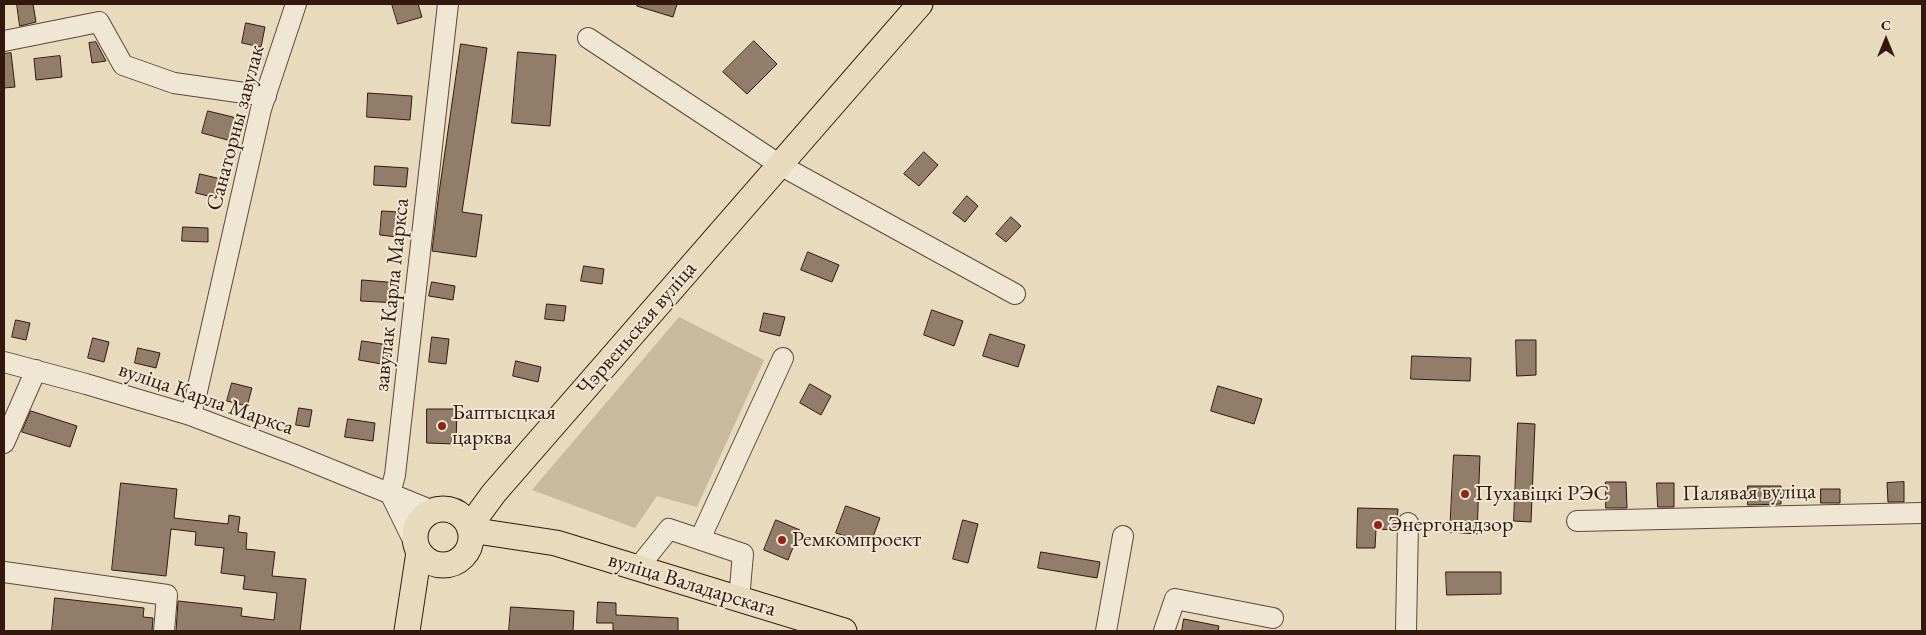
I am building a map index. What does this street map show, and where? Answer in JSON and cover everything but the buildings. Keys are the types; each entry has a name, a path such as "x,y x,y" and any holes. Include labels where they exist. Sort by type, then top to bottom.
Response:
{"main road":[{"name":"Чэрвеньская вуліца","path":"459,526 494,493 920,4"},
{"path":"427,514 459,526 458,561 446,565 434,574 423,587 408,621 418,549 415,539 418,525 427,514"},
{"name":"вуліца Валадарскага","path":"459,526 496,543 540,540 556,543 844,631"},
{"path":"418,549 431,563 446,565"}],"street":[{"name":"Санаторны завулак","path":"190,416 266,96 296,4"},
{"name":"завулак Карла Маркса","path":"390,493 396,475 448,5"},
{"path":"4,41 99,22 123,65 174,83 266,96"},
{"path":"588,38 780,165 1015,294"},
{"path":"700,539 783,358"},
{"name":"вуліца Карла Маркса","path":"4,362 190,416 390,493 459,526"},
{"path":"4,443 36,370"},
{"path":"390,493 418,549"},
{"name":"Палявая вуліца","path":"1577,521 1922,512"},
{"path":"1406,631 1408,523"},
{"path":"637,569 669,528 743,554 739,600"},
{"path":"1106,631 1123,536"},
{"path":"4,572 167,595 164,631"},
{"path":"1164,631 1175,600 1273,618"}],"shaded area":[{"path":"679,317 764,360 697,507 657,496 635,528 532,490"}],"place":[{"name":"Баптысцкая царква","path":"442,426"},
{"name":"Пухавіцкі РЭС","path":"1465,494"},
{"name":"Энергонадзор","path":"1378,525"},
{"name":"Ремкомпроект","path":"782,540"}]}
